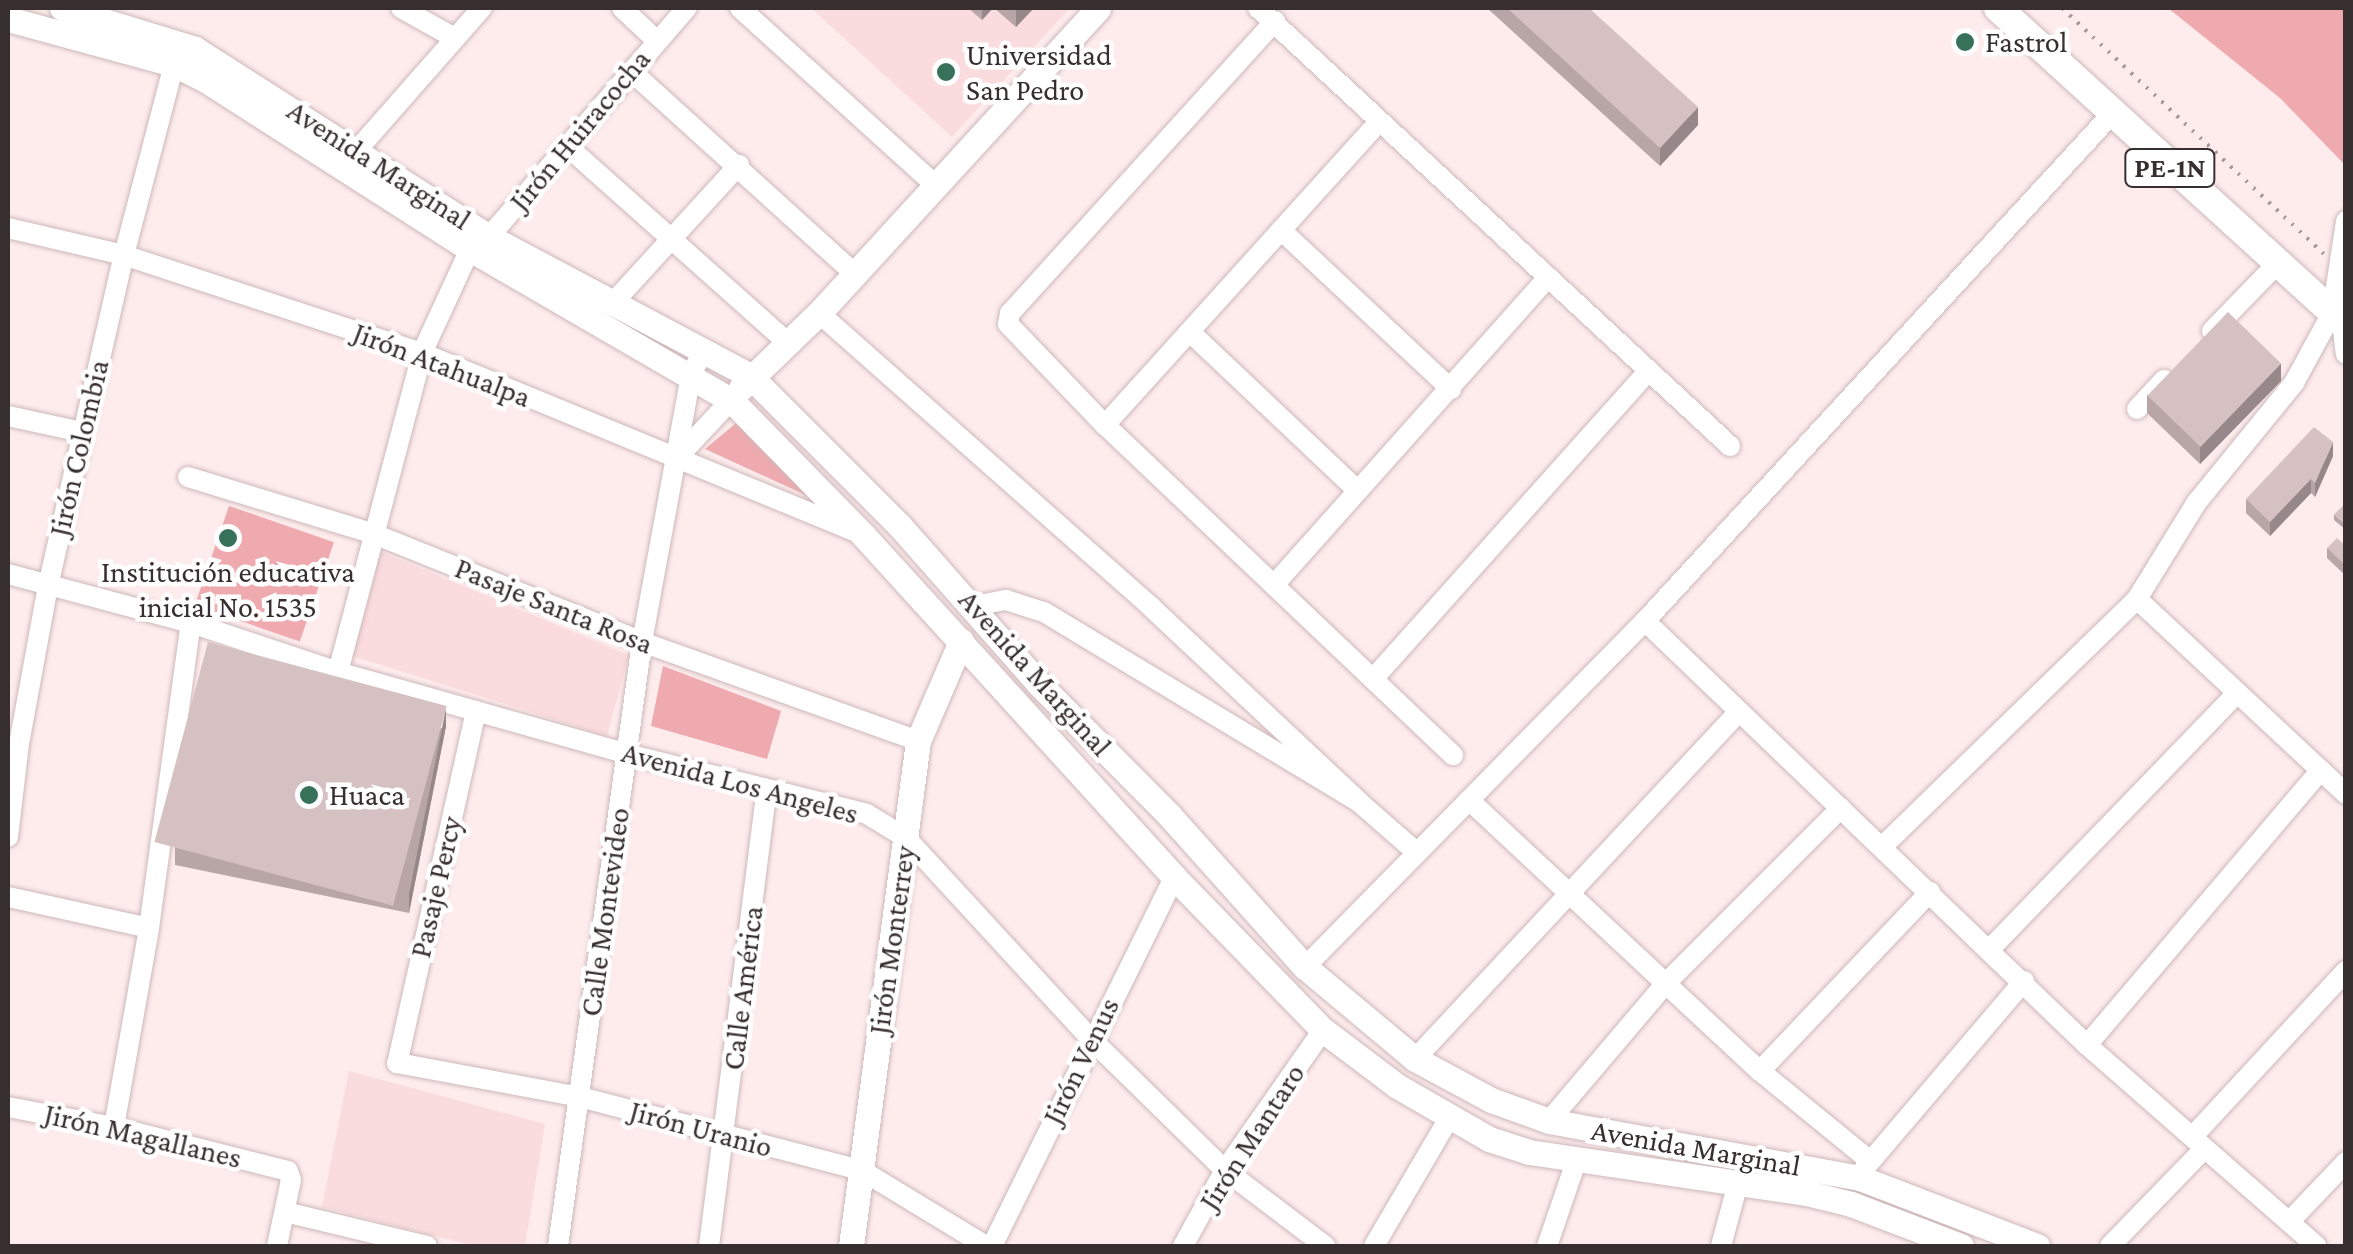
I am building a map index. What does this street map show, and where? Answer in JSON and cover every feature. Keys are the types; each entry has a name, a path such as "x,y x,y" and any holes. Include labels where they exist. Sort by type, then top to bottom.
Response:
{"highway":[{"name":"PE-1N","path":"1998,8 2340,320"}],"main road":[{"name":"Avenida Marginal","path":"63,8 194,49 358,150 480,243 611,305 697,363 864,536 1174,878 1323,1030 1397,1086 1489,1139 1576,1162 1738,1183 1851,1204 1949,1244"},
{"path":"731,400 750,376 854,274 1098,8"},
{"name":"Avenida Marginal","path":"8,19 174,64 480,243 697,363 750,376 775,396 974,606 1040,684 1169,815 1304,967 1415,1060 1491,1100 1549,1122 1864,1169 2037,1246"},
{"name":"Jirón Monterrey","path":"851,1246 918,741 961,641"}],"street":[{"path":"401,8 453,37"},
{"path":"427,8 453,37"},
{"path":"358,150 482,8"},
{"path":"622,8 656,40"},
{"name":"Jirón Huiracocha","path":"338,672 422,353 480,243 686,8"},
{"path":"740,8 935,185"},
{"path":"1453,755 1105,425 1008,324 1010,313 1266,14 1647,373 1730,446"},
{"name":"Jirón Colombia","path":"8,837 13,743 82,432 174,64"},
{"path":"631,72 739,165 854,274"},
{"path":"1304,967 1645,621 2111,115"},
{"path":"1105,425 1378,122"},
{"path":"568,146 787,342"},
{"path":"611,305 739,165"},
{"path":"2346,221 2339,268 2340,320 2346,354"},
{"name":"Jirón Atahualpa","path":"8,228 124,255 422,353 864,536"},
{"path":"1281,230 1450,389"},
{"path":"2201,343 2277,264"},
{"path":"1274,585 1548,276"},
{"path":"818,312 1152,608 1415,851"},
{"path":"1882,847 2137,599 2198,502 2340,320"},
{"path":"1190,332 1358,491"},
{"name":"Calle Montevideo","path":"558,1246 642,642 697,363"},
{"path":"2137,408 2175,369"},
{"path":"1373,679 1647,373"},
{"path":"676,459 731,400"},
{"path":"8,416 82,432"},
{"name":"Pasaje Santa Rosa","path":"188,477 374,534 642,642 918,741"},
{"name":"Avenida Los Angeles","path":"8,574 191,623 338,672 627,754 867,814 906,838 1091,1039 1224,1170 1325,1246"},
{"path":"2137,599 2346,794"},
{"path":"974,606 1006,600 1044,612 1360,802"},
{"path":"1645,621 2087,1045 2316,1246"},
{"path":"114,1127 149,928 191,623"},
{"path":"1990,949 2237,693"},
{"name":"Pasaje Percy","path":"396,1064 476,711"},
{"path":"1415,1060 1738,712"},
{"path":"2087,1045 2320,770"},
{"name":"Calle América","path":"710,1246 767,788"},
{"path":"1468,800 1864,1169"},
{"path":"1549,1122 1667,982 1840,808"},
{"name":"Jirón Venus","path":"989,1246 1174,878"},
{"path":"1760,1070 1930,892"},
{"path":"8,896 149,928"},
{"path":"2110,1246 2346,971"},
{"path":"1851,1204 1864,1169 2024,981"},
{"name":"Jirón Mantaro","path":"1183,1246 1224,1170 1323,1030"},
{"name":"Jirón Uranio","path":"396,1064 580,1097 861,1170 989,1246"},
{"name":"Jirón Magallanes","path":"8,1107 114,1127 278,1167 288,1171 291,1180 285,1212"},
{"path":"1374,1246 1448,1118"},
{"path":"1547,1246 1576,1162"},
{"path":"2289,1222 2346,1162"},
{"path":"1722,1246 1738,1183"},
{"path":"277,1246 285,1212 426,1246"}],"path":[{"path":"2062,8 2339,268"}],"shaded area":[{"name":"Universidad San Pedro","path":"811,8 1070,8 952,137"},
{"path":"2168,8 2345,8 2345,165 2280,98"},
{"path":"747,414 834,508 705,449"},
{"path":"229,506 334,542 300,641 195,605"},
{"path":"381,552 629,655 607,736 352,656"},
{"path":"663,666 781,711 767,759 651,726"},
{"path":"349,1071 545,1124 525,1246 475,1246 322,1207"}],"building":[{"path":"1507,8 1589,8 1698,107 1660,148"},
{"path":"2228,312 2281,363 2201,447 2147,395"},
{"path":"2314,427 2333,442 2315,483 2311,479 2270,522 2246,499"},
{"path":"2346,503 2346,525 2334,515"},
{"path":"2337,538 2346,546 2346,566 2327,548"},
{"name":"Huaca","path":"208,642 447,706 393,906 154,842"}],"place":[{"name":"Fastrol","path":"1965,42"},
{"name":"Universidad San Pedro","path":"946,72"},
{"name":"Institución educativa inicial No. 1535","path":"228,538"},
{"name":"Huaca","path":"309,795"}]}
